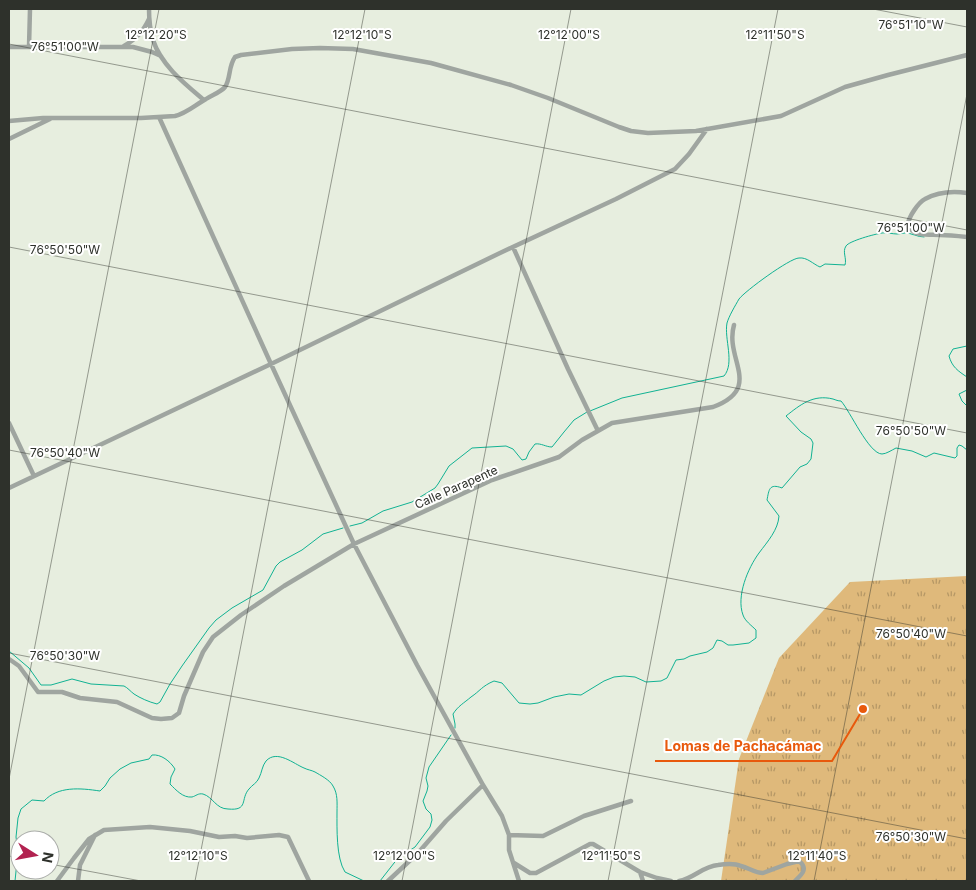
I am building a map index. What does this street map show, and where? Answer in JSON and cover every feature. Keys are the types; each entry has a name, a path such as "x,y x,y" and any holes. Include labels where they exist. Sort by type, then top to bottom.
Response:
{"street":[{"path":"29,47 30,9"},
{"path":"149,9 154,42 161,56 176,74 204,100"},
{"path":"123,46 132,42 139,35 150,18"},
{"path":"9,47 123,46 142,49 161,56"},
{"path":"9,120 180,115 225,87 231,65 238,56 292,48 320,48 353,49 431,63 511,85 631,131 674,133 781,116 845,87 967,55"},
{"path":"159,117 354,544 417,665 502,816 509,835 510,850 519,881"},
{"path":"9,139 50,119"},
{"path":"9,488 616,199 675,169 690,154 708,129"},
{"path":"967,193 948,192 922,200 916,207 908,225 915,233 967,237"},
{"path":"513,247 598,430"},
{"name":"Calle Parapente","path":"9,659 19,666 38,692 62,692 80,698 117,702 145,716 162,719 172,718 179,713 184,696 203,652 213,637 271,594 354,544 492,480 559,457 598,430 612,423 707,408 727,400 735,393 740,382 739,367 732,340 734,325"},
{"path":"9,423 34,476"},
{"path":"388,881 418,853 446,821 483,785"},
{"path":"509,835 543,836 584,816 631,801"},
{"path":"57,881 74,858 96,834 104,830 150,828 190,831 219,837 286,836 309,881"},
{"path":"78,881 83,857 96,834"},
{"path":"514,863 530,873 536,873 590,844 594,844 640,872 671,881"},
{"path":"678,881 715,865 740,865 763,873 799,861 802,863 804,870 795,881"},
{"path":"640,872 643,881"}],"green space":[{"path":"967,576 967,881 721,881 739,759 779,658 850,582"}],"waterway":[{"path":"590,411 622,398 724,376 729,364 727,323 739,299 750,289 794,259 802,258 820,267 825,264 845,265 845,248 848,244 857,240 884,233 908,233 924,237"},
{"path":"967,346 953,349 949,356 956,368 967,377"},
{"path":"967,390 959,394 967,406"},
{"path":"455,728 453,714 455,711 494,681 502,683 519,703 538,703 569,694 581,695 614,677 635,677 646,682 661,681 667,678 676,660 707,652 713,648 717,640 733,645 749,643 756,638 756,630 743,615 741,607 742,591 751,566 777,526 779,516 767,500 770,488 774,486 782,488 800,467 807,464 811,459 813,443 811,439 801,432 786,416 807,401 819,398 841,401 871,447 882,454 896,448 912,451 926,457 934,453 955,458 959,445 967,450"},
{"path":"350,526 362,523 383,511 412,502 435,488 449,466 472,448 506,446 513,449 522,460 526,459 535,444 552,447 574,420 587,412"},
{"path":"9,651 29,668 41,685 51,685 72,679 91,684 124,686 139,697 157,704 216,620 232,608 263,590 280,562 302,550 323,534 343,528"},
{"path":"380,881 398,858 415,847 430,827 431,814 426,809 423,801 428,786 426,778 429,767 451,735"},
{"path":"15,881 18,852 16,837 21,809 32,800 44,801 63,790 85,789 100,791 120,769 131,763 149,759 152,755 159,756 171,763 175,769 170,784 180,793 189,797 203,794 224,808 235,809 242,806 246,793 258,780 266,761 275,756 285,758 322,776 335,789 338,843 342,866 345,872 364,881"}],"place":[{"name":"Lomas de Pachacámac","path":"863,709"}]}
